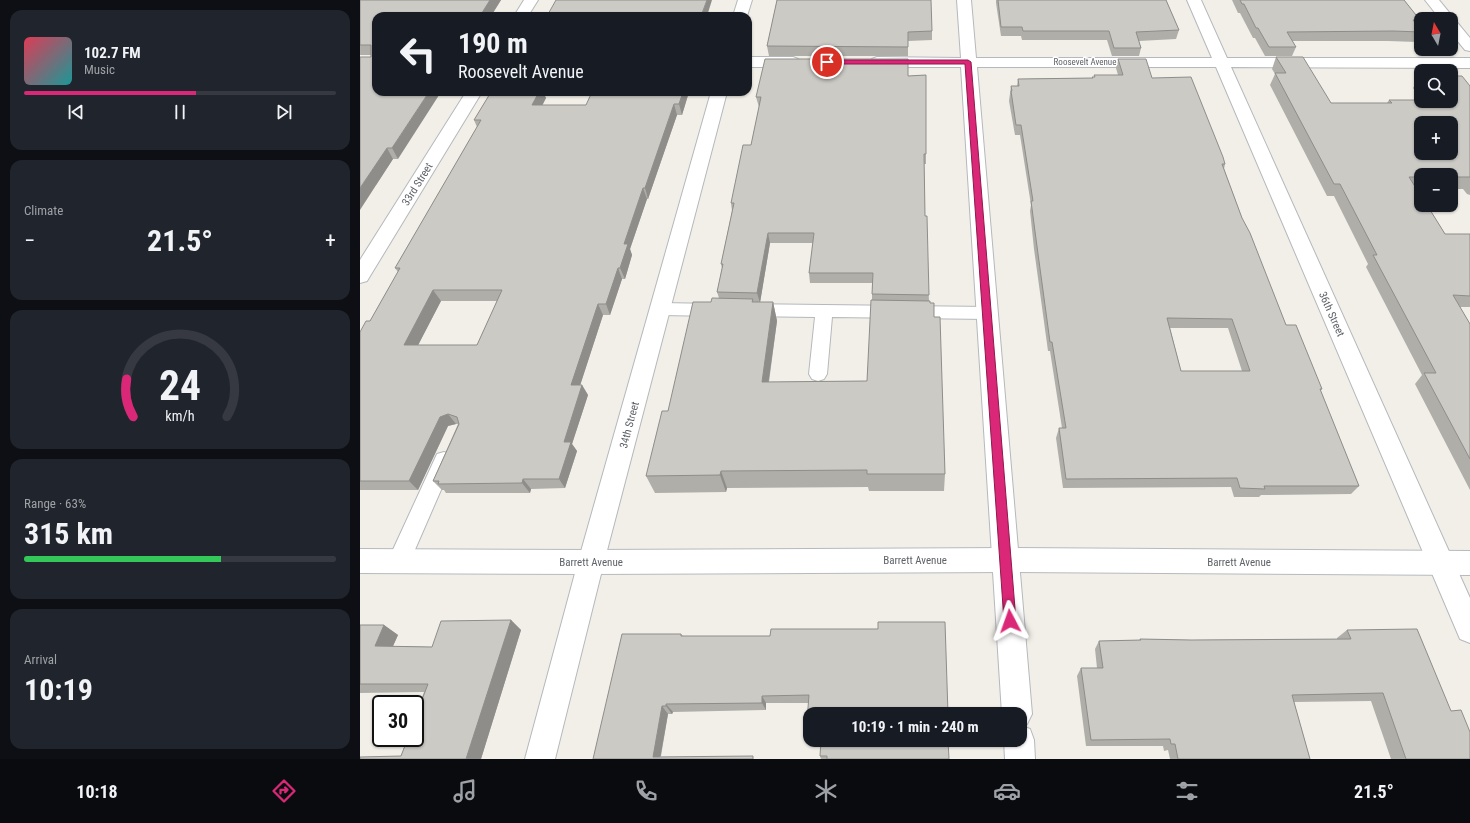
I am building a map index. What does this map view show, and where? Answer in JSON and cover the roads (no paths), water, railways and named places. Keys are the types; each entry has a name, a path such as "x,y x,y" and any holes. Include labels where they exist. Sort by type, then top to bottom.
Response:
{"street":[{"path":"524,12 531,0"},
{"path":"741,12 745,0"},
{"path":"964,0 1016,707"},
{"name":"36th Street","path":"1194,0 1470,629"},
{"path":"1432,0 1441,12"},
{"path":"1458,32 1470,47"},
{"path":"752,62 811,62"},
{"name":"Roosevelt Avenue","path":"866,62 1470,63"},
{"name":"33rd Street","path":"360,276 472,96"},
{"name":"34th Street","path":"540,759 591,562 718,96"},
{"name":"Barrett Avenue","path":"360,561 591,562 1005,560 1470,563"},
{"path":"1019,747 1020,759"}],"lane":[{"path":"660,310 988,313"},
{"path":"818,374 824,311"},
{"path":"399,561 452,440"}]}
